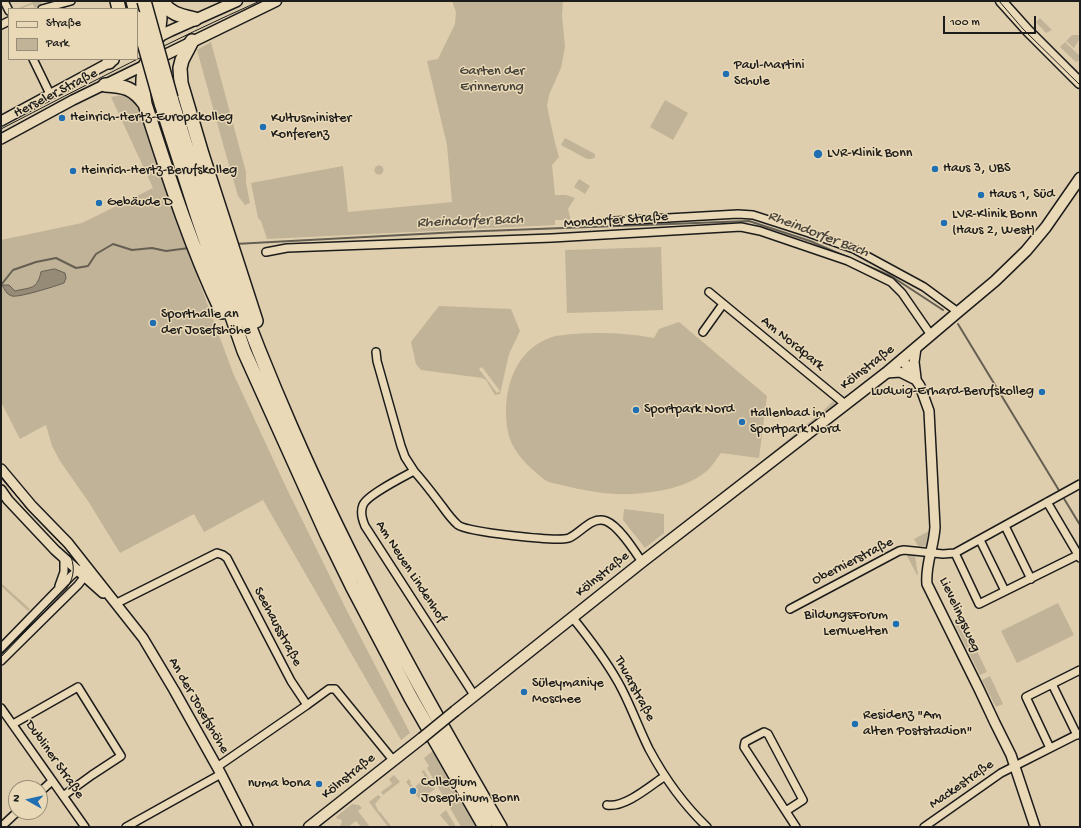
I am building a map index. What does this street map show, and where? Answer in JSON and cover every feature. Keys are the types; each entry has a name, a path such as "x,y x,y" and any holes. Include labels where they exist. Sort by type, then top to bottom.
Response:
{"highway":[{"path":"144,1 166,101"},
{"path":"158,1 160,18 158,37"},
{"path":"162,1 164,6 171,12 180,16 195,19"},
{"path":"138,21 223,274 266,368 308,466 350,553 389,628 500,827"},
{"path":"192,41 182,60 180,68 181,83 223,217 223,274 234,336 244,351 327,535 352,586 417,709 485,827"},
{"path":"146,49 170,66 181,83"},
{"path":"146,64 143,73 143,88 146,104 185,224 223,274"},
{"path":"104,85 118,85 132,90 146,104"},
{"path":"460,756 507,827"}],"main road":[{"path":"146,64 146,49 158,37 237,1"},
{"path":"146,49 192,41 276,1"},
{"path":"1001,1 1028,32 1080,83"},
{"name":"Kölnstraße","path":"309,827 572,617 886,373 916,348 1012,265 1026,251 1046,227 1080,178"}],"street":[{"path":"46,8 71,1"},
{"path":"33,60 50,94"},
{"name":"Herseler Straße","path":"1,121 112,60"},
{"name":"Herseler Straße","path":"1,138 146,64"},
{"path":"615,221 738,214 753,215 854,249 924,287 958,312"},
{"name":"Mondorfer Straße","path":"266,252 287,248 552,238 741,227 767,233 848,261 891,282 902,293 931,335"},
{"name":"Am Nordpark","path":"709,292 845,404"},
{"path":"703,332 723,304"},
{"name":"Kölnstraße","path":"916,348 914,362 917,381"},
{"path":"376,352 405,457 414,471 458,524 464,528 476,530 538,538 560,539 577,534 590,523 596,521 606,521 612,525 624,538 642,562"},
{"name":"Lievelingsweg","path":"902,359 917,381 929,411 935,527 932,552 927,569 927,584 1016,765 1035,827"},
{"path":"886,373 900,372 917,381"},
{"name":"An der Josefshöhe","path":"1,469 32,506 68,543 83,572"},
{"name":"Am Neuen Lindenhof","path":"414,471 366,498 361,510 361,517 364,526 381,554 474,695"},
{"path":"1047,502 1079,557 979,604 955,553 980,540 1068,490 1080,484"},
{"name":"An der Josefshöhe","path":"1,490 8,500 64,559 83,572 117,603 143,638 168,679 248,827"},
{"path":"1005,526 1031,579"},
{"path":"980,540 1005,592"},
{"name":"Obernierstraße","path":"790,609 899,551 955,553"},
{"name":"Seehausstraße","path":"117,603 217,553 223,555 227,558 291,681 307,705"},
{"path":"58,589 64,572 64,559"},
{"path":"1,648 58,589 83,572"},
{"path":"1,661 78,585 83,572"},
{"name":"Thuarstraße","path":"572,617 593,644 618,683 650,749 666,776 689,808 707,827"},
{"path":"1050,748 1026,697 1080,670"},
{"path":"1052,684 1078,734"},
{"path":"13,724 78,687 121,756 63,796"},
{"path":"126,827 219,771 329,688 335,689 393,760"},
{"name":"Dubliner Straße","path":"1,708 85,827"},
{"path":"786,811 803,800 768,734 764,732 745,742 744,747 796,827"},
{"name":"Mackestraße","path":"924,827 1001,773 1078,734"},
{"path":"607,805 613,806 624,803 666,776"},
{"path":"48,785 52,781"}],"green space":[{"path":"36,1 41,1 42,5 34,8 33,4 18,8"},
{"name":"Garten der Erinnerung","path":"452,1 563,1 562,15 565,47 561,68 549,95 547,106 559,157 552,165 555,195 566,195 575,198 568,209 571,220 555,220 555,225 267,239 261,221 258,218 251,183 343,166 348,212 452,202 447,145 427,61 438,59 455,24 456,12"},
{"path":"1040,18 1052,30 1046,33 1036,22"},
{"path":"1072,35 1080,35 1080,38 1074,48 1066,41"},
{"path":"211,42 246,172 246,183 250,203 245,205 238,196 197,50"},
{"path":"1065,42 1080,56 1080,60 1076,62 1060,47"},
{"path":"128,94 144,112 191,260 233,373 286,487 346,609 410,733 401,740 263,500 204,532 194,514 120,553 88,501 60,461 52,446 46,425 20,439 1,402 1,240 82,223 153,188 111,97"},
{"path":"665,100 688,113 673,140 650,127"},
{"path":"565,138 595,154 595,157 592,159 587,159 561,145"},
{"path":"377,166 381,166 383,170 381,174 377,174 375,172 375,168"},
{"path":"579,179 590,186 585,194 574,187"},
{"path":"661,247 663,310 567,313 565,250"},
{"path":"439,306 511,309 520,331 509,354 500,394 495,395 486,380 482,378 421,370 416,364 411,342","holes":["482,367 500,391 497,393 479,369"]},
{"name":"Sportpark Nord","path":"679,322 767,396 759,458 721,453 708,470 691,481 672,488 632,494 588,491 549,482 536,473 522,459 510,440 507,427 506,409 509,386 513,375 517,366 531,349 541,342 559,335 614,333 654,338 659,329"},
{"path":"835,399 837,402 836,406 739,483 736,482 823,411"},
{"path":"624,509 664,514 664,533 645,548 623,520"},
{"path":"929,531 926,546 918,546 914,539"},
{"path":"911,553 915,556 918,575 907,556"},
{"path":"1,583 30,609 28,611 1,586"},
{"path":"1058,603 1074,635 1017,663 1001,631"},
{"path":"960,617 974,645 967,649 953,620"},
{"path":"976,649 987,672 980,675 969,653"},
{"path":"990,676 1003,704 996,707 982,680"},
{"path":"433,751 476,827 461,827 427,768 429,766 424,758"},
{"path":"424,770 435,789 420,800 406,782 409,779 411,782 410,784 415,787 425,778 421,772"},
{"path":"394,775 400,782 383,795 381,792 392,784 389,779"},
{"path":"378,795 381,797 375,804 379,812 391,826 388,827 369,802"},
{"path":"352,804 359,805 362,808 358,811 370,827 361,827 356,821 348,827 340,827 342,821 336,817"},
{"path":"446,810 456,827 450,827 440,815"}],"shaded area":[{"path":"55,269 65,273 66,278 64,283 16,296 8,294 2,285 9,285 15,291 29,288 38,282 41,272"}],"waterway":[{"name":"Rheindorfer Bach","path":"235,244 458,232 749,221 810,241 891,276 943,310"},
{"name":"Rheindorfer Bach","path":"1,285 13,270 36,262 56,258 76,268 88,266 96,254 113,244 132,250 152,248 166,251 189,248"},
{"name":"Rheindorfer Bach","path":"958,324 1080,525"}],"tram line":[{"path":"138,59 260,1"},
{"path":"999,1 1023,29 1080,85"},
{"path":"1,129 136,60"},
{"path":"1,476 27,509 69,552 73,566 72,579 67,588 1,657"}],"place":[{"name":"Paul-Martini Schule","path":"726,74"},
{"name":"Heinrich-Hertz-Europakolleg","path":"62,118"},
{"name":"Kultusminister Konferenz","path":"263,127"},
{"name":"LVR-Klinik Bonn","path":"818,154"},
{"name":"Haus 3, UBS","path":"935,169"},
{"name":"Heinrich-Hertz-Berufskolleg","path":"73,171"},
{"name":"Haus 1, Süd","path":"981,195"},
{"name":"Gebäude D","path":"99,203"},
{"name":"LVR-Klinik Bonn (Haus 2, West)","path":"944,223"},
{"name":"Sporthalle an der Josefshöhe","path":"153,323"},
{"name":"Ludwig-Erhard-Berufskolleg","path":"1042,392"},
{"name":"Sportpark Nord","path":"636,410"},
{"name":"Hallenbad im Sportpark Nord","path":"742,422"},
{"name":"BildungsForum Lernwelten","path":"896,624"},
{"name":"Süleymaniye Moschee","path":"524,692"},
{"name":"Residenz \"Am alten Poststadion\"","path":"855,724"},
{"name":"numa bona","path":"319,784"},
{"name":"Collegium Josephinum Bonn","path":"413,791"}]}
